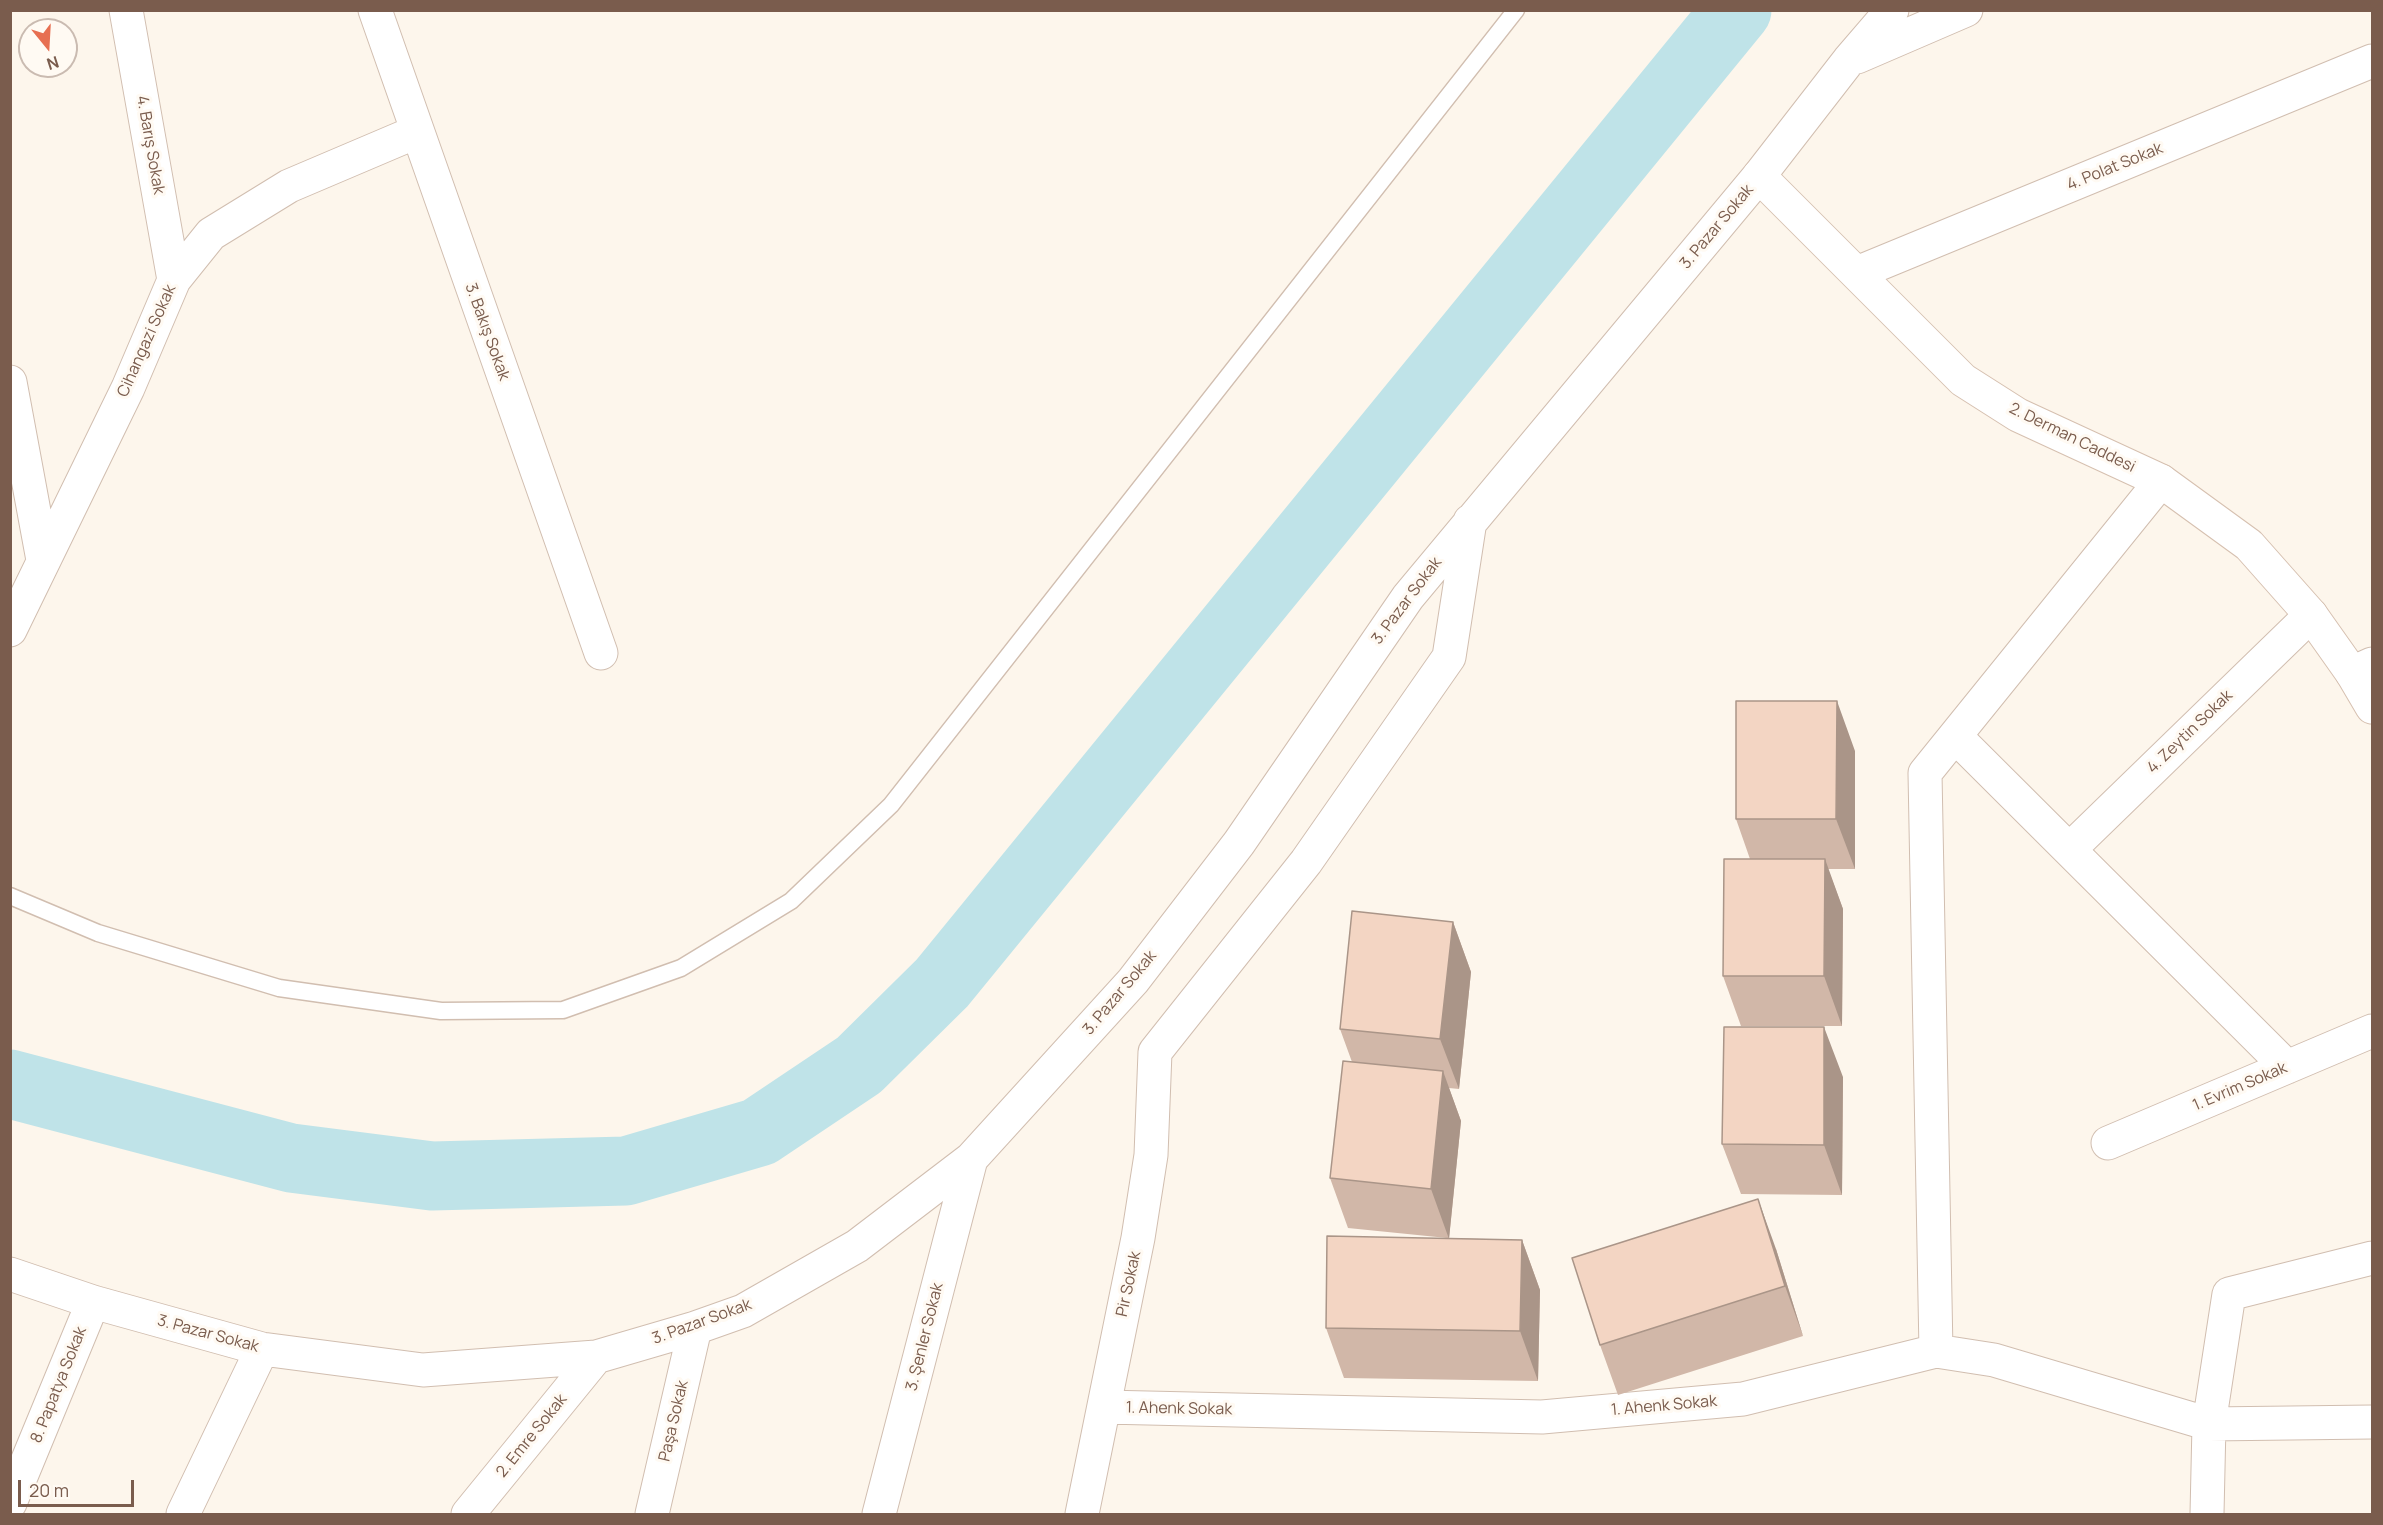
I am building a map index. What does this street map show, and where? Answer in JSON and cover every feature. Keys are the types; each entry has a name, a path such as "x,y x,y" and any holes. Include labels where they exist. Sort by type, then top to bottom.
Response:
{"street":[{"name":"4. Barış Sokak","path":"126,10 174,280"},
{"name":"3. Bakış Sokak","path":"375,10 601,653"},
{"name":"3. Pazar Sokak","path":"10,1274 93,1302 262,1349 423,1370 596,1357 695,1328 743,1311 857,1246 971,1159 1133,981 1239,843 1408,597 1759,176 1892,10"},
{"path":"1850,60 1966,10"},
{"name":"4. Polat Sokak","path":"1857,273 2373,61"},
{"name":"Cihangazi Sokak","path":"10,630 128,388 174,280 211,234 289,186 416,132"},
{"name":"2. Derman Caddesi","path":"1759,176 1963,381 2018,415 2161,481 2249,545 2362,668 2373,707"},
{"path":"10,382 43,560"},
{"path":"1936,1350 1925,773 2161,481"},
{"name":"Pir Sokak","path":"1082,1515 1138,1238 1151,1155 1155,1052 1306,862 1449,657 1470,520"},
{"name":"4. Zeytin Sokak","path":"2070,849 2311,615"},
{"path":"1956,737 2287,1067"},
{"name":"1. Evrim Sokak","path":"2108,1143 2373,1031"},
{"name":"3. Şenler Sokak","path":"879,1515 971,1159"},
{"path":"2207,1515 2209,1424 2229,1294 2373,1258"},
{"name":"8. Papatya Sokak","path":"10,1503 93,1302"},
{"name":"Paşa Sokak","path":"652,1515 695,1328"},
{"path":"183,1515 262,1349"},
{"name":"1. Ahenk Sokak","path":"1104,1407 1542,1417 1743,1399 1936,1350 1994,1360 2209,1424 2373,1422"},
{"name":"2. Emre Sokak","path":"468,1515 596,1357"}],"lane":[{"path":"10,896 98,933 279,988 441,1011 563,1010 681,968 791,901 891,805 1515,10"}],"building":[{"path":"1736,701 1837,701 1836,819 1736,819"},
{"path":"1724,859 1825,859 1824,976 1723,976"},
{"path":"1352,911 1453,922 1440,1039 1340,1029"},
{"path":"1724,1027 1824,1027 1824,1145 1722,1144"},
{"path":"1343,1061 1443,1071 1431,1189 1330,1178"},
{"path":"1758,1199 1785,1286 1600,1345 1572,1258"},
{"path":"1327,1236 1522,1240 1520,1331 1326,1328"}],"waterway":[{"path":"10,1084 291,1158 432,1176 626,1171 759,1132 859,1065 942,983 1737,10"}]}
